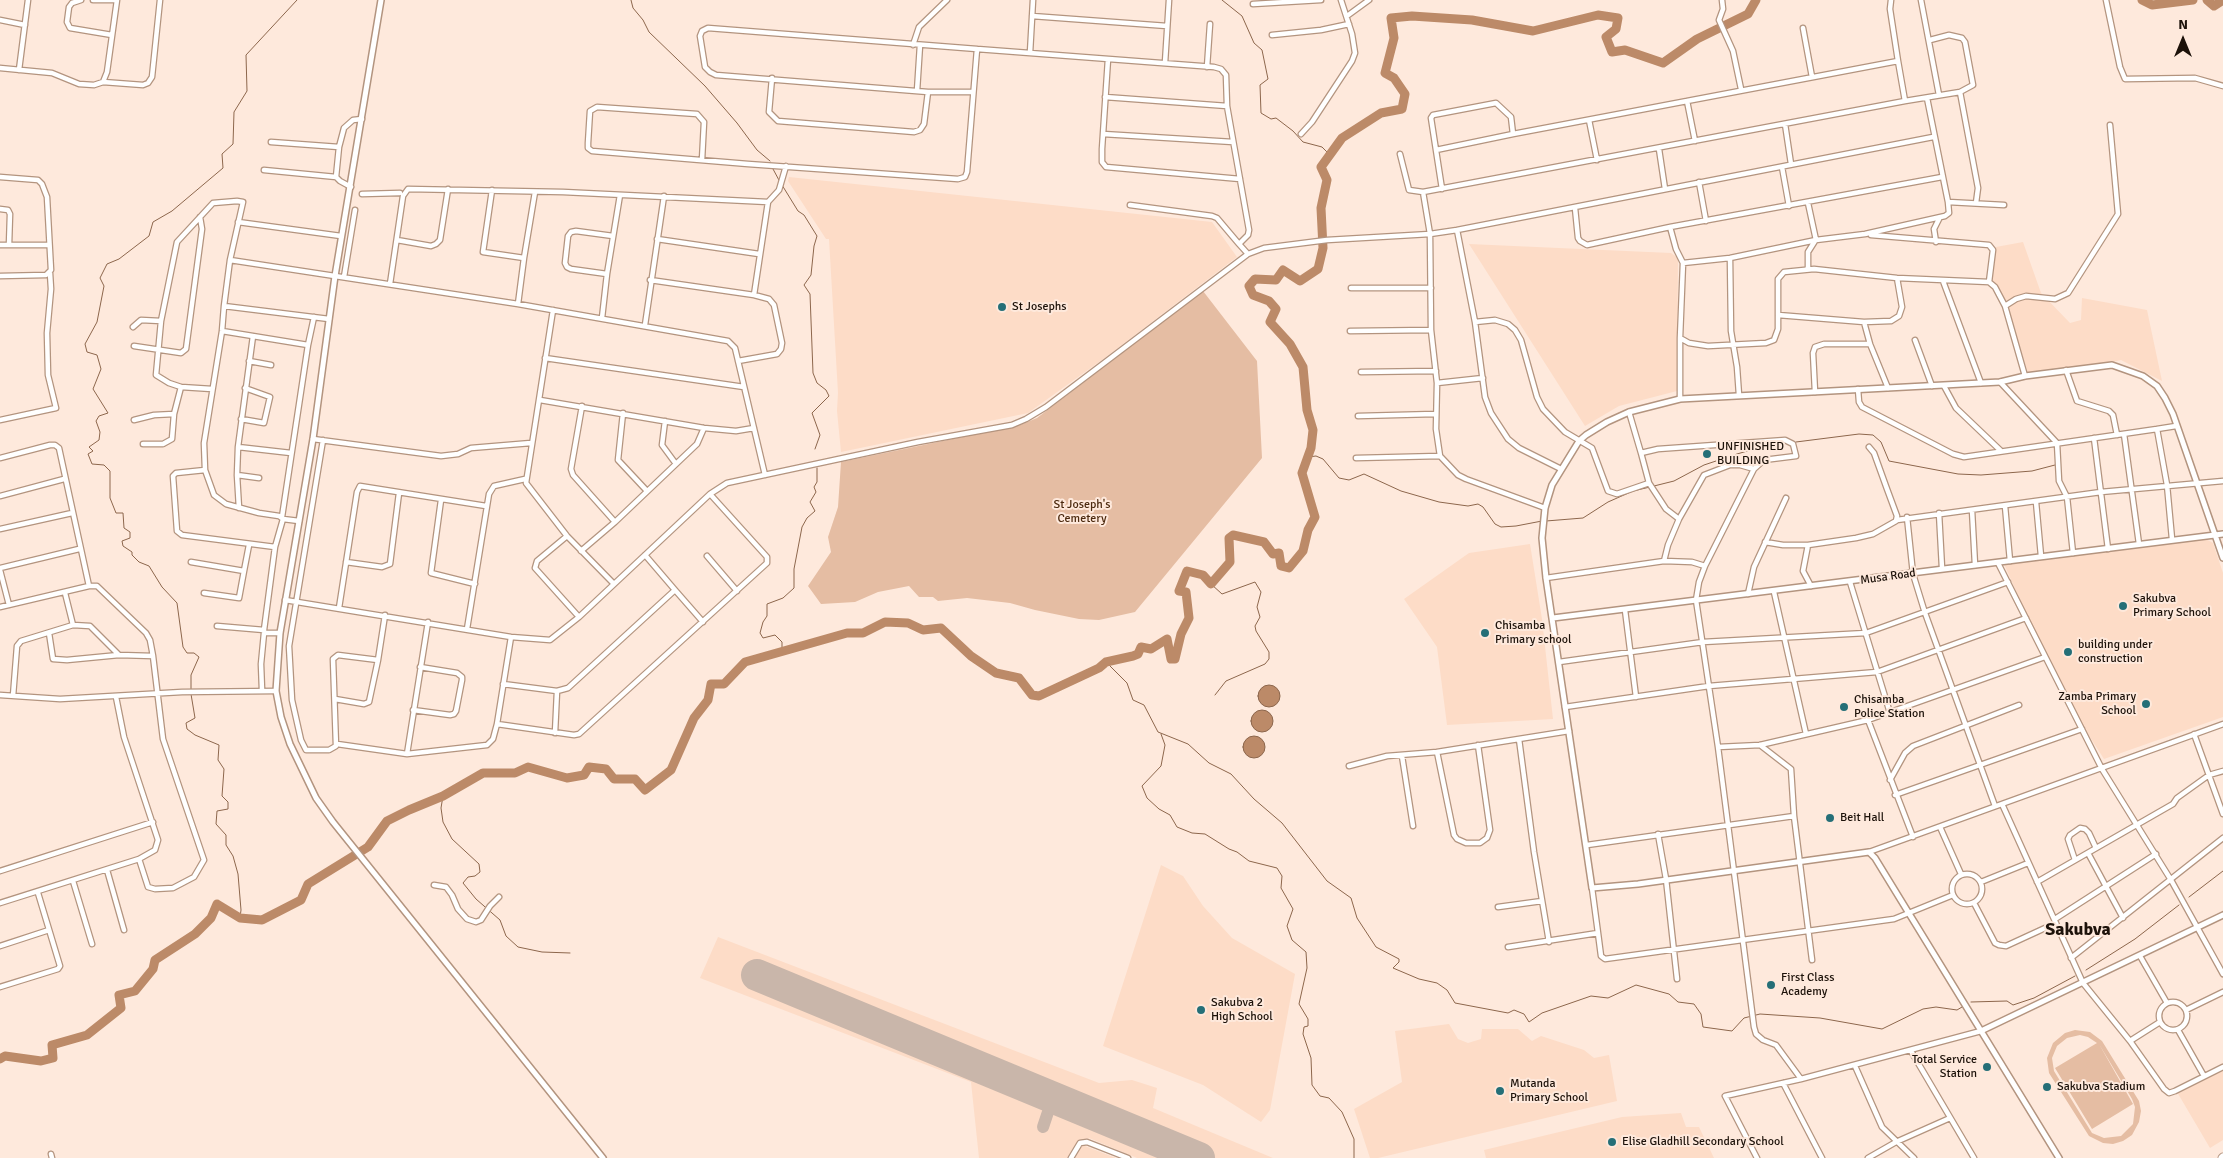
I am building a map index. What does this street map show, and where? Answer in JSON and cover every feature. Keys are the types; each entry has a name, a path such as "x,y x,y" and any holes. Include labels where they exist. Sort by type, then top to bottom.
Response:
{"street":[{"path":"19,70 28,0"},
{"path":"81,0 69,7 67,22 70,28 112,35"},
{"path":"93,0 117,0 107,72 103,82"},
{"path":"0,68 52,73 79,84 94,85 103,82 113,82 143,85 150,82 160,0"},
{"path":"381,0 351,188 341,236 313,439 285,600 280,633 276,691 290,744 316,798 367,866 603,1158"},
{"path":"913,45 919,27 947,0"},
{"path":"1030,53 1033,0"},
{"path":"1165,63 1169,0"},
{"path":"1254,4 1321,0"},
{"path":"1301,134 1312,122 1352,61 1354,46 1341,0"},
{"path":"1347,16 1369,0"},
{"path":"1722,0 1723,9 1719,20 1733,51 1741,89"},
{"path":"1891,0 1890,9 1905,101"},
{"path":"1921,0 1939,96"},
{"path":"2106,0 2116,50 2125,79 2195,78 2223,86"},
{"path":"1032,16 1166,26"},
{"path":"0,20 25,25"},
{"path":"1207,67 1210,24"},
{"path":"1272,35 1321,30 1349,24"},
{"path":"973,92 928,92 710,72 705,67 700,36 702,31 708,28 1165,63 1221,70 1226,75 1227,106 1249,230 1248,235 1239,244"},
{"path":"1803,28 1812,77"},
{"path":"1400,154 1409,190 1423,192 1960,92 1973,85 1965,42 1955,35 1930,40"},
{"path":"917,91 920,45"},
{"path":"702,160 704,122 697,114 597,107 590,111 588,148 592,151 702,160 958,179 965,177 967,172 977,49"},
{"path":"1108,59 1102,162 1106,167 1240,179"},
{"path":"1436,150 1741,89 1898,61"},
{"path":"107,72 113,82"},
{"path":"772,78 770,112 778,121 914,132 920,130 924,124 928,92"},
{"path":"1960,92 1978,188 1976,203"},
{"path":"1105,97 1227,106"},
{"path":"1684,263 1730,258 1816,240 1865,234 1939,219 1948,215 1948,202 1933,137 1927,98"},
{"path":"1687,101 1695,141"},
{"path":"1442,189 1431,118 1434,114 1496,103 1511,117 1513,134"},
{"path":"351,188 340,182 336,177 339,148 344,128 353,120 362,119"},
{"path":"1590,120 1596,160"},
{"path":"1785,124 1791,164"},
{"path":"2005,306 2016,299 2026,296 2055,299 2068,293 2118,214 2110,125"},
{"path":"1103,134 1233,142"},
{"path":"285,600 467,628 511,637 550,640 579,617 710,494 727,483 918,442 1012,425 1026,419 1046,407 1248,254 1264,248 1328,240 1430,234 1457,230 1933,137"},
{"path":"270,142 339,148"},
{"path":"1659,149 1665,189"},
{"path":"754,294 768,202 779,190 786,166"},
{"path":"1782,166 1789,206"},
{"path":"264,170 336,177"},
{"path":"0,176 38,180 42,184 46,197 51,270 47,333 48,375 56,408 0,420"},
{"path":"1575,208 1578,238 1587,245 1670,227 1942,177"},
{"path":"1699,182 1706,221"},
{"path":"390,284 406,191 412,188 664,196 768,202"},
{"path":"397,240 431,246 440,240 448,189"},
{"path":"492,190 483,252 524,258"},
{"path":"518,304 535,192"},
{"path":"1423,192 1430,234 1431,330 1437,382 1436,441 1440,456 1458,475 1466,479 1545,508"},
{"path":"362,194 400,193"},
{"path":"602,318 606,274 620,196"},
{"path":"645,325 650,280 664,196"},
{"path":"212,389 181,387 169,383 156,375 161,321 177,242 213,203 237,201 243,202 230,260 222,331 204,442 205,470 214,495 226,504 299,522"},
{"path":"1948,202 2004,206"},
{"path":"1808,203 1816,240 1808,252 1808,269"},
{"path":"1130,205 1217,218 1248,254"},
{"path":"0,209 6,209 10,214 10,244"},
{"path":"344,277 355,210"},
{"path":"134,346 181,353 186,350 202,229 200,217"},
{"path":"1936,242 1934,229 1939,219"},
{"path":"238,222 341,236"},
{"path":"1670,227 1676,249 1684,263 1680,338 1680,400"},
{"path":"1457,230 1475,322 1485,397 1491,414 1508,439 1519,448 1561,469"},
{"path":"606,274 571,269 565,263 568,236 571,232 576,231 613,236"},
{"path":"1865,234 1936,242 1990,245 1993,250 1989,282"},
{"path":"657,239 759,254"},
{"path":"0,245 48,245"},
{"path":"1730,258 1731,331 1739,395"},
{"path":"230,260 518,304 728,341 735,348 766,475"},
{"path":"1680,338 1689,343 1708,346 1733,346 1772,341 1778,329 1780,275 1784,272 1808,269 1897,278 1989,282 1998,291 2005,306 2025,376"},
{"path":"0,276 44,275 50,273"},
{"path":"1778,315 1886,322 1899,316 1902,302 1897,278"},
{"path":"650,280 754,294 768,299 774,305 782,343 777,354 738,361"},
{"path":"1943,280 1981,383"},
{"path":"1351,288 1431,288"},
{"path":"224,306 329,319"},
{"path":"553,310 540,400 525,479 528,488 567,536 614,584"},
{"path":"262,690 261,664 264,631 308,345 314,318"},
{"path":"133,327 141,320 161,321"},
{"path":"1475,322 1495,320 1508,324 1515,330 1521,340 1537,397 1543,409 1565,432 1592,448 1605,488 1611,493 1617,494 1652,486"},
{"path":"1864,322 1870,344 1888,388"},
{"path":"1350,331 1431,330"},
{"path":"222,331 308,345"},
{"path":"239,508 238,448 253,336"},
{"path":"1915,340 1932,386"},
{"path":"1814,392 1812,353 1815,347 1824,344 1870,344"},
{"path":"545,358 744,387"},
{"path":"249,361 271,365"},
{"path":"1953,895 1894,919 1605,959 1601,956 1546,578 1543,530 1545,508 1552,485 1579,441 1600,426 1629,412 1680,400 1739,395 2000,382 2025,376 2112,365 2142,376 2157,386 2165,398 2223,558"},
{"path":"1361,372 1436,370"},
{"path":"2066,370 2078,401 2113,415 2117,435"},
{"path":"1437,382 1483,378"},
{"path":"2000,382 2057,443 2059,481 2067,497 2073,553"},
{"path":"1944,386 1961,413 2000,450"},
{"path":"143,444 163,444 170,441 174,436 174,414 181,387"},
{"path":"241,419 264,423 270,397 245,388"},
{"path":"1858,389 1859,402 1862,407 1953,454 1969,457 2000,450 2176,426"},
{"path":"540,400 704,428 736,431 754,428"},
{"path":"582,406 571,469 572,475 615,522"},
{"path":"1629,412 1652,486 1666,509 1679,519"},
{"path":"623,413 618,460 647,491"},
{"path":"134,420 154,415 174,414"},
{"path":"1358,416 1435,414"},
{"path":"665,422 662,445 676,464"},
{"path":"581,551 615,522 697,444 704,428"},
{"path":"2157,429 2167,485 2172,539"},
{"path":"2124,434 2139,544"},
{"path":"2094,438 2108,549"},
{"path":"313,439 441,456 458,454 471,448 532,442"},
{"path":"323,440 289,646 292,700 301,740 306,750 329,750 337,744 334,656 378,660"},
{"path":"1641,453 1658,449 1775,440 1787,440 1793,444 1796,456 1764,460 1754,469 1705,566 1699,582 1696,600 1718,747 1754,1028 1756,1034 1762,1040 1776,1045 1801,1079"},
{"path":"0,458 55,445 60,451 79,549 89,586"},
{"path":"1869,447 1874,453 1897,520"},
{"path":"238,448 291,453"},
{"path":"1356,458 1440,456"},
{"path":"1664,561 1668,545 1679,519 1704,475 1730,465 1740,465 1754,469"},
{"path":"205,470 176,473 173,476 177,532 182,535 276,547"},
{"path":"237,475 259,478"},
{"path":"0,496 64,479"},
{"path":"467,628 489,494 494,486 525,479"},
{"path":"1765,542 1808,545 1873,534 1897,520 1939,513 2036,502 2101,492 2223,481"},
{"path":"339,608 358,488 364,486 486,506"},
{"path":"346,562 382,567 390,564 399,493"},
{"path":"497,724 555,733 579,734 767,563 768,559 710,494"},
{"path":"1748,594 1754,567 1786,498"},
{"path":"441,500 432,573 475,584"},
{"path":"2036,502 2042,556"},
{"path":"2005,506 2010,561"},
{"path":"1972,510 1974,565"},
{"path":"0,529 72,513"},
{"path":"1939,513 1942,568"},
{"path":"1908,518 1913,574 1924,613 1954,690 1995,806"},
{"name":"Musa Road","path":"1553,618 1774,592 1913,574 1942,568 1998,563 2172,539 2223,534"},
{"path":"567,536 537,561 535,566 536,571 579,617"},
{"path":"204,593 239,598 249,545"},
{"path":"1808,545 1803,571 1811,586"},
{"path":"8,605 0,569 79,549"},
{"path":"645,555 704,622"},
{"path":"707,556 737,591"},
{"path":"1546,578 1664,561 1692,562 1705,566"},
{"path":"191,562 244,571"},
{"path":"1998,563 2102,769 2156,854 2223,974"},
{"path":"1850,582 1890,713"},
{"path":"1559,662 1703,642 1866,633 2008,582"},
{"path":"0,607 89,586 98,586 141,626 150,640 163,739 204,860 194,877 173,888 155,889 148,887 139,859"},
{"path":"503,684 557,691 568,688 675,590"},
{"path":"1774,592 1806,734"},
{"path":"65,593 73,625"},
{"path":"1625,610 1636,697"},
{"path":"335,699 364,704 372,699 385,615"},
{"path":"1565,707 1709,686 1877,672 2026,618"},
{"path":"407,754 428,622"},
{"path":"13,696 17,646 21,641 73,625 90,626 119,655"},
{"path":"217,626 280,633"},
{"path":"49,633 53,659 67,660 119,655 153,656"},
{"path":"337,744 407,754 487,745 493,738 497,724 511,637"},
{"path":"1718,747 1760,745 1868,720 2045,658"},
{"path":"413,710 450,716 454,714 462,680 462,676 457,673 420,667"},
{"path":"0,695 60,698 116,697 182,692 276,691"},
{"path":"555,733 557,691"},
{"path":"0,903 38,893 107,870 139,859 155,850 158,840 124,737 116,697"},
{"path":"1890,780 1908,748 2019,705"},
{"path":"1868,720 1913,837"},
{"path":"1592,888 1638,884 1800,860 1869,852 2223,724"},
{"path":"1895,794 2082,729"},
{"path":"1349,766 1387,756 1437,752 1569,731"},
{"path":"2194,734 2223,814"},
{"path":"1519,739 1549,942"},
{"path":"1760,745 1790,770 1812,960"},
{"path":"1437,752 1454,835 1457,839 1466,843 1480,843 1487,838 1490,830 1478,746"},
{"path":"1402,756 1413,826"},
{"path":"2037,882 2173,804 2177,798 2209,775 2223,771"},
{"path":"2002,804 2083,983 2130,1041 2167,1092 2175,1091 2223,1067"},
{"path":"1586,846 1658,834 1794,816"},
{"path":"0,871 153,822"},
{"path":"1940,827 1961,874"},
{"path":"2075,860 2068,839 2070,835 2080,828 2089,832 2096,848"},
{"path":"1658,834 1666,879 1677,979"},
{"path":"2071,958 2223,838"},
{"path":"1869,852 1875,858 2058,1157 2051,1158"},
{"path":"2088,853 2123,918"},
{"path":"1974,903 1995,943 2006,946 2055,921 2156,854"},
{"path":"1981,882 2028,863"},
{"path":"107,870 124,930"},
{"path":"1961,874 1975,875 1981,882 1982,893 1974,903"},
{"path":"1961,874 1952,884 1953,895 1961,903 1974,903"},
{"path":"73,881 92,944"},
{"path":"434,885 446,887 458,909 467,919 476,922 481,920 490,906 499,897"},
{"path":"0,987 58,969 60,962 38,893"},
{"path":"1498,907 1542,901"},
{"path":"1757,1158 1725,1096 1854,1066 1980,1031 2223,916"},
{"path":"0,946 49,930"},
{"path":"1508,947 1598,933"},
{"path":"2140,956 2166,1003"},
{"path":"2186,1010 2223,992"},
{"path":"2160,1022 2160,1009 2166,1003 2175,1002 2186,1010 2187,1019 2178,1030"},
{"path":"2130,1041 2160,1022"},
{"path":"2160,1022 2170,1030 2178,1030"},
{"path":"2178,1030 2204,1076"},
{"path":"1911,1051 1974,1158"},
{"path":"1854,1066 1882,1127 1914,1158"},
{"path":"1783,1083 1822,1158"},
{"path":"1868,1158 1896,1142 1950,1118"},
{"path":"1071,1158 1080,1144 1087,1142 1128,1158"}],"shaded area":[{"name":"St Josephs","path":"789,177 1212,222 1237,257 1106,357 1028,413 841,452 837,411 838,393 829,239 826,239 788,181"},
{"path":"2023,242 2041,293 2070,323 2081,320 2082,298 2147,310 2162,381 2121,360 2029,376 2007,308 1992,282 1996,247"},
{"path":"1469,244 1671,253 1678,258 1677,391 1619,406 1585,426"},
{"name":"Sakubva Primary School","path":"2204,538 2213,543 2223,573 2223,717 2104,759 2061,692 2004,564"},
{"name":"Chisamba Primary school","path":"1530,544 1542,619 1553,719 1447,725 1437,647 1404,599 1469,553"},
{"path":"1269,685 1277,688 1280,696 1277,704 1269,707 1261,704 1258,696 1261,688"},
{"path":"1262,710 1270,713 1273,721 1270,729 1262,732 1254,729 1251,721 1254,713"},
{"path":"1254,736 1262,739 1265,747 1262,755 1254,758 1246,755 1243,747 1246,739"},
{"name":"Sakubva 2 High School","path":"1161,865 1183,876 1203,906 1232,938 1295,974 1270,1110 1261,1122 1203,1085 1103,1046"},
{"path":"718,937 1099,1083 1132,1080 1157,1088 1153,1108 1273,1158 1137,1158 1089,1138 1085,1146 1116,1158 979,1158 971,1082 700,978"},
{"name":"Mutanda Primary School","path":"1449,1024 1458,1039 1468,1043 1481,1039 1482,1029 1518,1029 1532,1041 1541,1036 1584,1050 1594,1058 1609,1055 1617,1101 1378,1158 1370,1158 1354,1109 1402,1082 1395,1031"},
{"path":"2223,1069 2223,1140 2210,1148 2177,1092"},
{"name":"Elise Gladhill Secondary School","path":"1681,1113 1686,1127 1699,1127 1714,1158 1486,1158 1484,1150 1622,1117"}],"green space":[{"name":"St Joseph's Cemetery","path":"1203,291 1257,361 1262,458 1135,612 1099,620 1079,619 1010,603 967,598 938,601 933,597 919,597 909,586 878,592 855,602 821,604 808,586 831,552 828,537 838,507 841,462 1020,425 1037,418"},
{"path":"2075,1030 2090,1032 2102,1041 2139,1101 2141,1111 2139,1122 2132,1135 2123,1141 2113,1144 2103,1143 2089,1136 2049,1073 2047,1058 2053,1043 2065,1033","holes":["2080,1035 2088,1037 2097,1043 2055,1068 2092,1129 2133,1104 2099,1044 2135,1107 2133,1124 2121,1136 2104,1138 2092,1133 2054,1071 2052,1058 2057,1046 2067,1038"]}],"waterway":[{"path":"191,690 191,675 199,657 194,653 187,653 183,647 177,603 162,587 149,566 139,562 132,555 132,552 123,546 122,541 130,538 130,532 124,528 123,513 116,513 110,498 110,471 104,465 92,464 88,454 93,451 89,447 99,440 100,432 96,421 99,416 108,413 93,389 101,369 97,355 87,352 85,344 97,322 104,286 100,278 107,264 119,259 149,236 153,222 172,211 223,168 222,154 233,144 234,112 247,91 246,55 297,0"},
{"path":"631,0 633,8 643,20 649,32 705,86 737,123 757,150 770,161"},
{"path":"1222,0 1242,16 1254,43 1262,50 1268,79 1260,85 1261,113 1271,119 1276,118 1293,131 1303,142 1322,147 1330,155"},
{"path":"0,1059 5,1056 41,1061 53,1058 52,1045 87,1035 121,1008 119,995 135,991 153,969 155,960 195,934 211,918 217,904 240,918 262,920 301,900 308,884 368,847 387,821 443,796 483,773 515,773 528,767 567,778 584,775 589,767 606,769 614,779 635,779 645,790 671,770 694,718 708,700 711,684 724,684 745,662 847,633 863,633 885,622 908,623 923,630 941,628 971,656 996,673 1019,678 1032,695 1039,696 1099,668 1106,662 1133,656 1138,654 1141,647 1151,649 1167,639 1171,659 1175,659 1181,634 1189,618 1186,592 1179,591 1187,571 1203,575 1211,584 1230,562 1229,538 1233,535 1264,542 1273,554 1279,553 1281,566 1289,568 1303,551 1308,530 1315,517 1302,473 1311,448 1313,430 1307,410 1303,367 1290,344 1270,322 1276,309 1269,301 1253,295 1249,286 1255,279 1276,280 1283,270 1300,281 1318,269 1323,248 1321,208 1327,180 1321,167 1342,138 1381,113 1402,109 1405,94 1394,78 1385,73 1394,38 1391,18 1412,16 1472,20 1533,31 1598,15 1618,18 1616,29 1606,37 1612,52 1625,50 1663,63 1697,39 1748,14 1756,0"},
{"path":"2142,0 2152,5 2193,0"},
{"path":"2207,0 2214,6 2223,0"},
{"path":"773,169 780,182"},
{"path":"782,185 798,211 804,215 817,236 811,275 804,285 810,294 813,373 817,383 826,390 829,396 812,413 820,435 815,449"},
{"path":"1796,442 1859,434 1873,435 1881,442 1889,461 1958,474 1981,475 2032,471 2055,465"},
{"path":"1654,486 1674,481 1704,465 1737,454 1768,445 1787,443"},
{"path":"1308,457 1316,456 1323,459 1339,478 1349,480 1364,474 1401,491 1439,502 1468,506 1478,504 1483,507 1495,524 1501,527 1542,521"},
{"path":"782,651 782,642 775,635 763,638 760,633 767,616 767,604 783,598 794,588 794,569 802,527 807,518 815,511 810,502 816,492 814,487 817,482 817,468"},
{"path":"1546,521 1583,518 1608,502 1633,491 1650,487"},
{"path":"1211,584 1222,594 1255,582 1261,592 1257,607 1260,617 1255,626 1269,652 1269,659 1265,664 1226,681 1215,695"},
{"path":"1106,662 1127,683 1133,700 1144,705 1158,732 1188,744 1209,763 1231,774 1254,799 1282,823 1327,881 1351,898 1357,918 1376,947 1399,959 1399,962 1393,968 1419,979 1437,983 1447,990 1455,1003 1508,1013 1514,1010 1524,1014 1529,1022 1542,1013 1591,996 1608,998 1636,985 1669,994 1678,1002 1694,1004 1701,1014 1703,1027 1732,1031 1744,1018 1760,1014 1820,1018 1882,1029 1923,1009 1936,1007 1957,1010 1962,1007"},
{"path":"191,694 195,718 186,723 187,729 195,735 219,745 218,760 224,769 222,796 228,802 228,809 217,811 216,824 226,835 226,845 233,856 238,874 240,918"},
{"path":"1161,734 1165,745 1161,766 1142,786 1147,798 1159,809 1170,815 1177,827 1192,833 1205,834 1249,861 1277,868 1282,876 1281,888 1293,909 1287,926 1292,940 1306,952 1307,968 1299,1004 1308,1019 1308,1026 1304,1027 1303,1034 1311,1058 1312,1085 1320,1096 1329,1098 1342,1112 1354,1139 1354,1158"},
{"path":"443,796 441,808 443,822 452,839 479,864 480,872 475,876 468,877 463,883 476,899 500,920 506,936 518,947 542,952 570,953"},
{"path":"2189,897 2223,871"},
{"path":"2086,970 2135,939 2179,905"},
{"path":"1971,1002 2007,1001 2013,1005 2034,998 2075,976"}],"taxiway":[{"path":"1043,1127 1053,1097"}],"runway":[{"path":"757,975 1199,1158"}],"place":[{"name":"St Josephs","path":"1002,307"},
{"name":"UNFINISHED BUILDING","path":"1707,454"},
{"name":"Sakubva Primary School","path":"2123,606"},
{"name":"Chisamba Primary school","path":"1485,633"},
{"name":"building under construction","path":"2068,652"},
{"name":"Zamba Primary School","path":"2146,704"},
{"name":"Chisamba Police Station","path":"1844,707"},
{"name":"Beit Hall","path":"1830,818"},
{"name":"First Class Academy","path":"1771,985"},
{"name":"Sakubva 2 High School","path":"1201,1010"},
{"name":"Total Service Station","path":"1987,1067"},
{"name":"Sakubva Stadium","path":"2047,1087"},
{"name":"Mutanda Primary School","path":"1500,1091"},
{"name":"Elise Gladhill Secondary School","path":"1612,1142"}],"district":[{"name":"Sakubva","path":"2078,930"}]}
